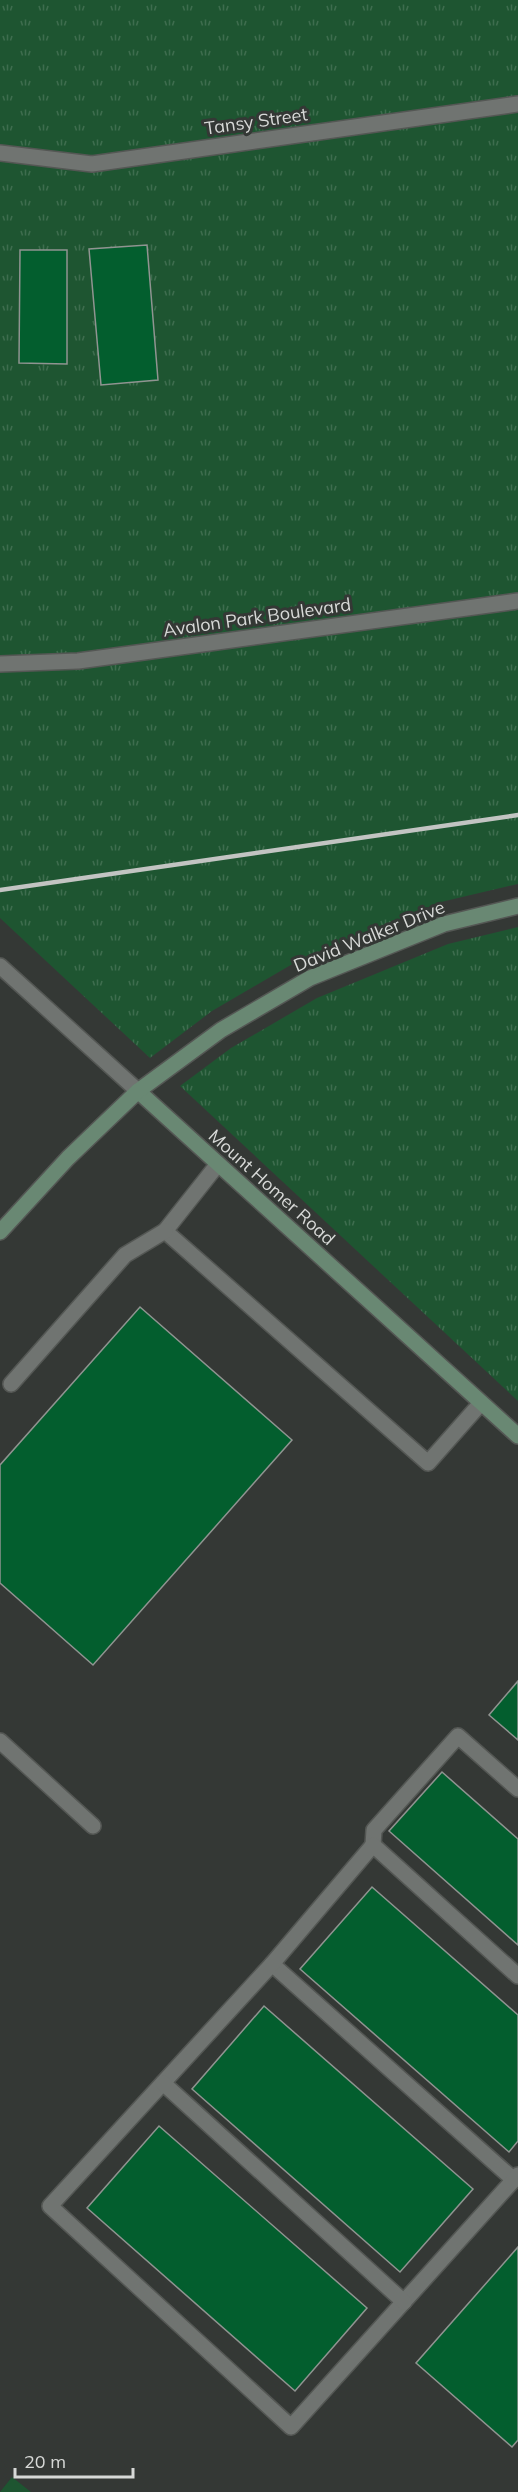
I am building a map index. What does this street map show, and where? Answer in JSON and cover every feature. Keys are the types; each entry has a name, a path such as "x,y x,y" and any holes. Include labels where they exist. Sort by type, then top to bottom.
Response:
{"street":[{"name":"Tansy Street","path":"0,153 92,164 518,104"},
{"name":"Avalon Park Boulevard","path":"0,664 78,661 518,601"},
{"name":"David Walker Drive","path":"0,1232 68,1158 138,1091 221,1030 310,978 444,924 518,906"},
{"name":"Mount Homer Road","path":"0,966 518,1436"},
{"path":"11,1384 125,1255 165,1231 218,1164"},
{"path":"165,1231 428,1463 481,1403"},
{"path":"272,1964 516,2178 291,2427 51,2206 272,1964 373,1845 374,1830 458,1736 518,1789"},
{"path":"0,1741 93,1826"},
{"path":"373,1845 518,1976"},
{"path":"163,2083 404,2302"}],"green space":[{"path":"0,0 518,0 518,884 441,902 301,959 212,1011 150,1058 0,918"},
{"path":"518,927 518,1401 180,1086 231,1048 317,998 448,944"},
{"path":"12,2477 31,2492 0,2492"}],"building":[{"path":"147,245 158,380 101,385 89,249"},
{"path":"20,250 67,250 67,364 19,363"},
{"path":"140,1307 292,1440 93,1665 0,1583 0,1465"},
{"path":"518,1681 518,1740 489,1715"},
{"path":"442,1772 518,1839 518,1945 389,1831"},
{"path":"372,1887 518,2015 518,2141 509,2152 300,1969"},
{"path":"264,2006 473,2189 400,2272 192,2089"},
{"path":"159,2126 367,2308 295,2391 87,2208"},
{"path":"518,2247 518,2440 512,2447 416,2363"}],"railway":[{"path":"0,890 518,815"}]}
